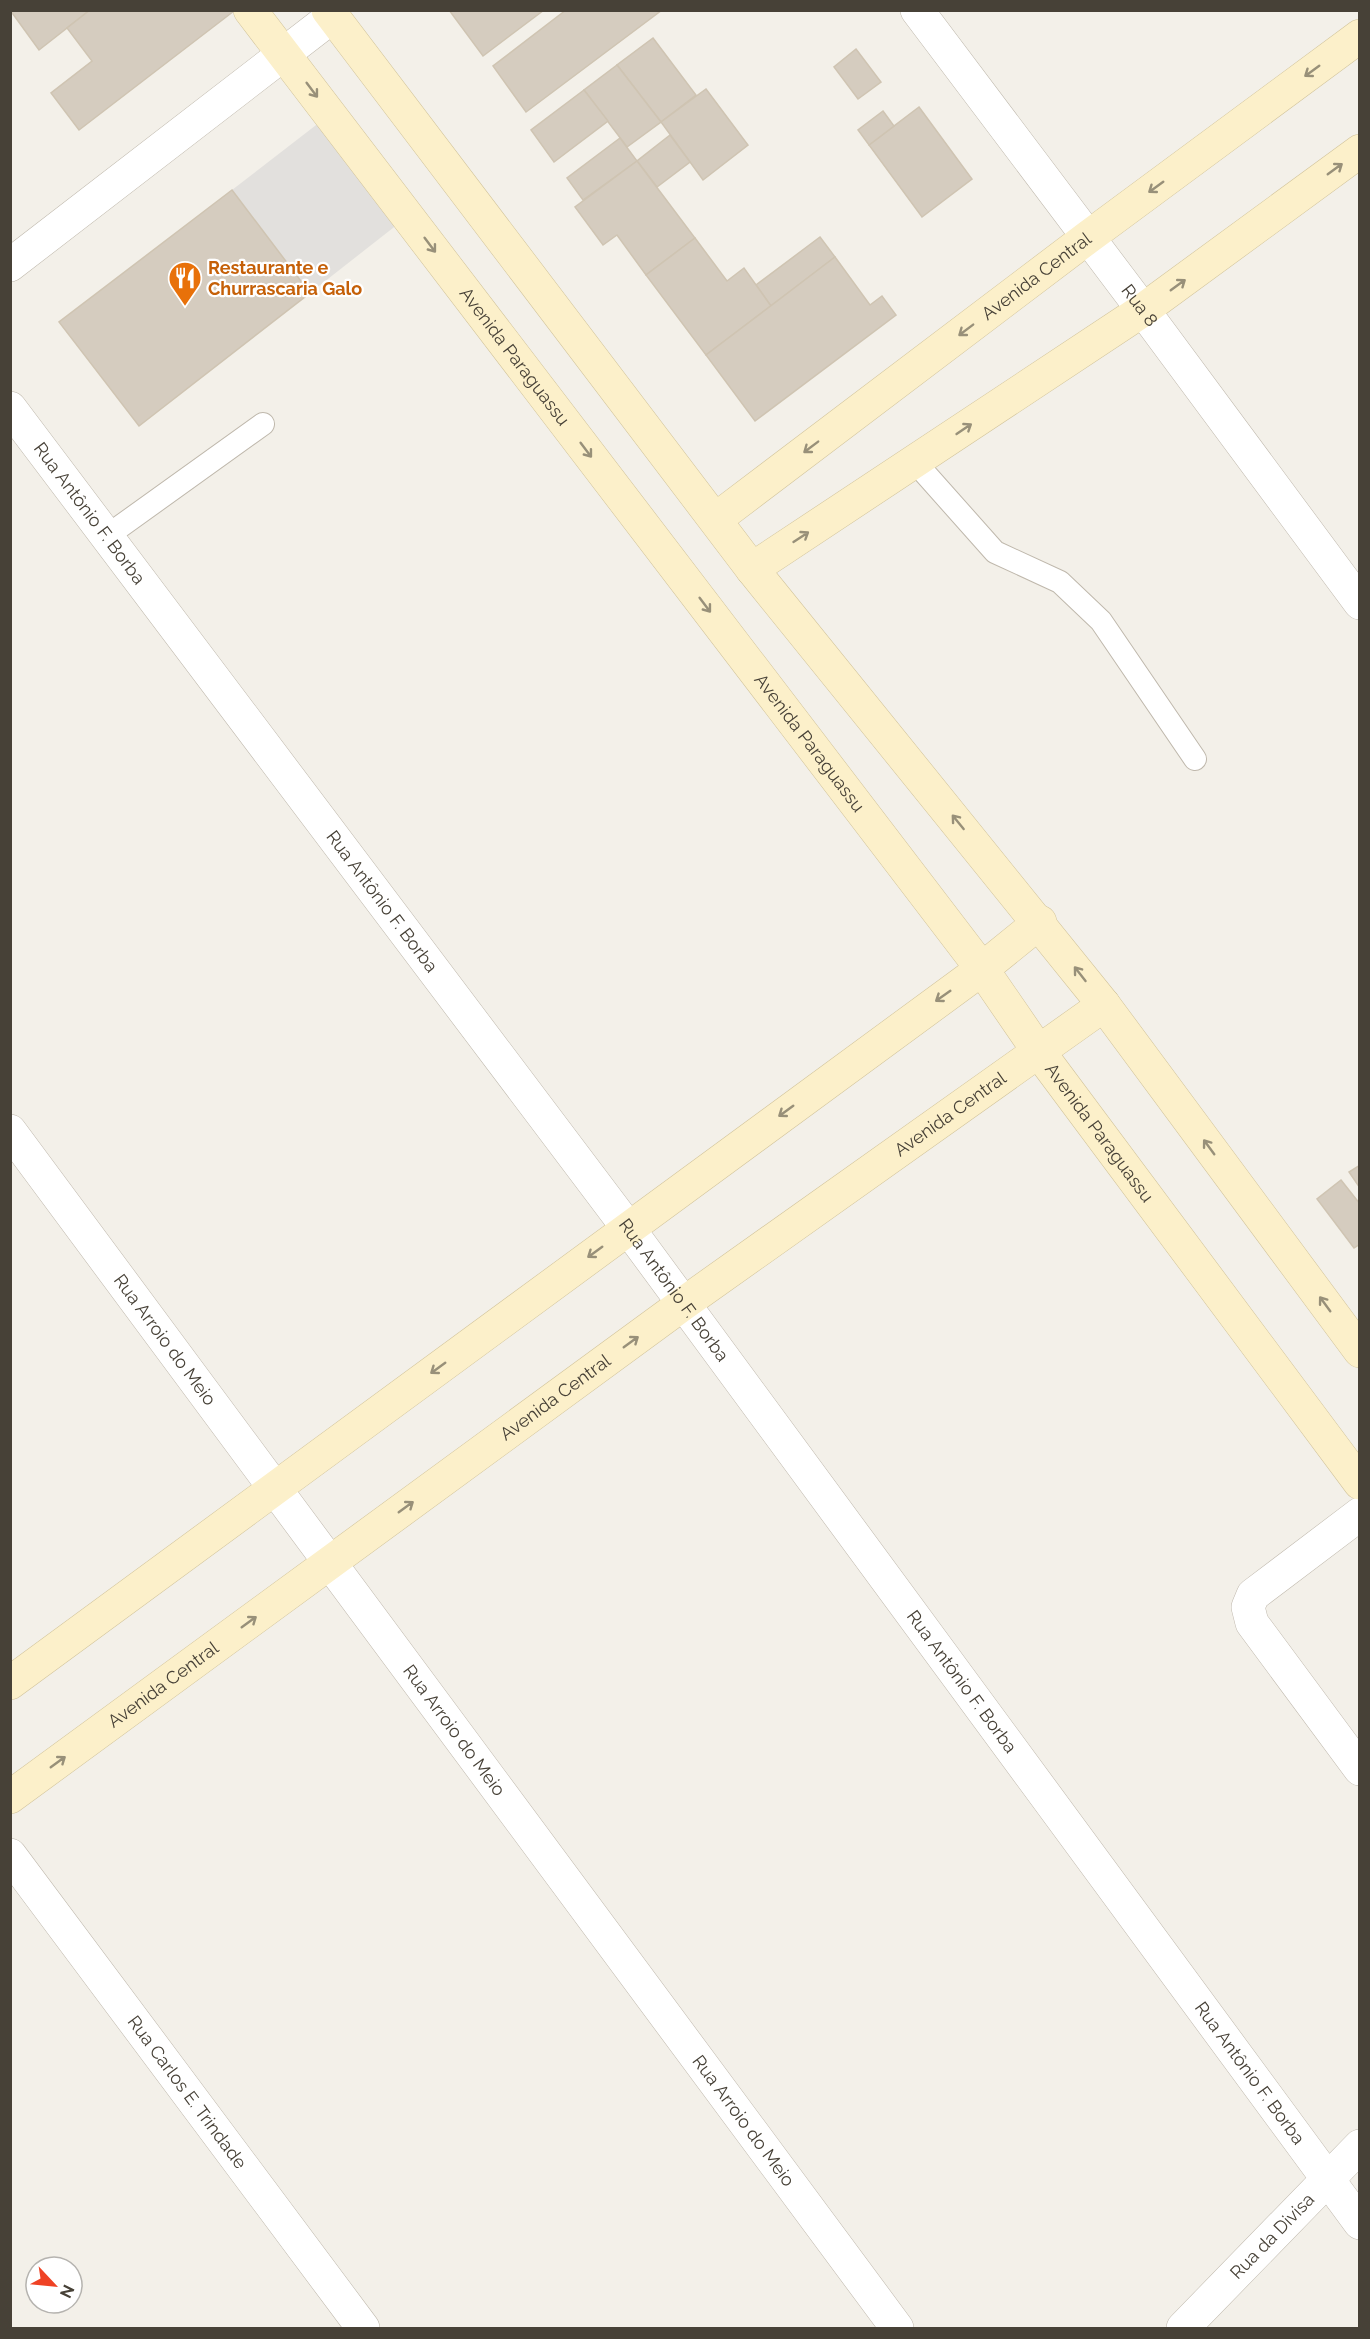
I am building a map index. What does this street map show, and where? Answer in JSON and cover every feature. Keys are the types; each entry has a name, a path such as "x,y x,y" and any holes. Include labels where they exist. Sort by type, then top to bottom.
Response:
{"street":[{"name":"Avenida Paraguassu","path":"250,10 982,969 1039,1052 1359,1483"},
{"name":"Rua 8","path":"917,10 1143,310 1359,603"},
{"path":"10,265 284,53 331,13 752,569 1040,922 1104,1005 1359,1352"},
{"name":"Avenida Central","path":"716,519 1087,238 1359,36"},
{"path":"752,569 1143,310 1359,150"},
{"name":"Rua Antônio F. Borba","path":"10,408 628,1228 1359,2223"},
{"path":"10,1683 982,969 1040,922"},
{"name":"Avenida Central","path":"10,1797 683,1304 1104,1005"},
{"name":"Rua Arroio do Meio","path":"10,1131 897,2328"},
{"path":"1359,1514 1253,1595 1248,1607 1252,1623 1359,1769"},
{"name":"Rua Carlos E. Trindade","path":"10,1856 363,2328"},
{"name":"Rua da Divisa","path":"1183,2328 1359,2146"}],"lane":[{"path":"107,536 263,424"},
{"path":"915,462 995,552 1060,582 1101,621 1196,759"}],"shaded area":[{"path":"320,122 398,224 310,293 232,190"}],"building":[{"path":"10,10 90,10 39,50"},
{"path":"90,10 234,11 79,130 51,93 92,61 67,28"},
{"path":"449,10 544,10 483,56"},
{"path":"566,10 662,10 526,112 493,66"},
{"path":"653,38 696,95 661,122 617,65"},
{"path":"856,49 881,82 858,99 834,67"},
{"path":"617,65 661,122 627,147 584,90"},
{"path":"706,89 748,145 703,180 661,122"},
{"path":"584,90 608,121 554,162 531,130"},
{"path":"919,107 972,179 922,217 869,145"},
{"path":"883,111 894,126 869,145 858,130"},
{"path":"670,135 690,162 657,187 637,161"},
{"path":"620,138 637,161 583,200 567,178"},
{"path":"637,161 695,238 646,275 617,235 603,245 575,207"},
{"name":"Restaurante e Churrascaria Galo","path":"232,190 310,293 139,426 59,322"},
{"path":"820,237 835,257 771,306 756,285"},
{"path":"695,238 727,281 744,268 771,306 706,355 646,275"},
{"path":"835,257 870,305 882,296 896,315 755,421 706,355"},
{"path":"1360,1165 1360,1188 1349,1172"},
{"path":"1341,1180 1360,1204 1360,1244 1354,1248 1317,1199"}],"place":[{"name":"Restaurante e Churrascaria Galo","path":"185,307"}]}
